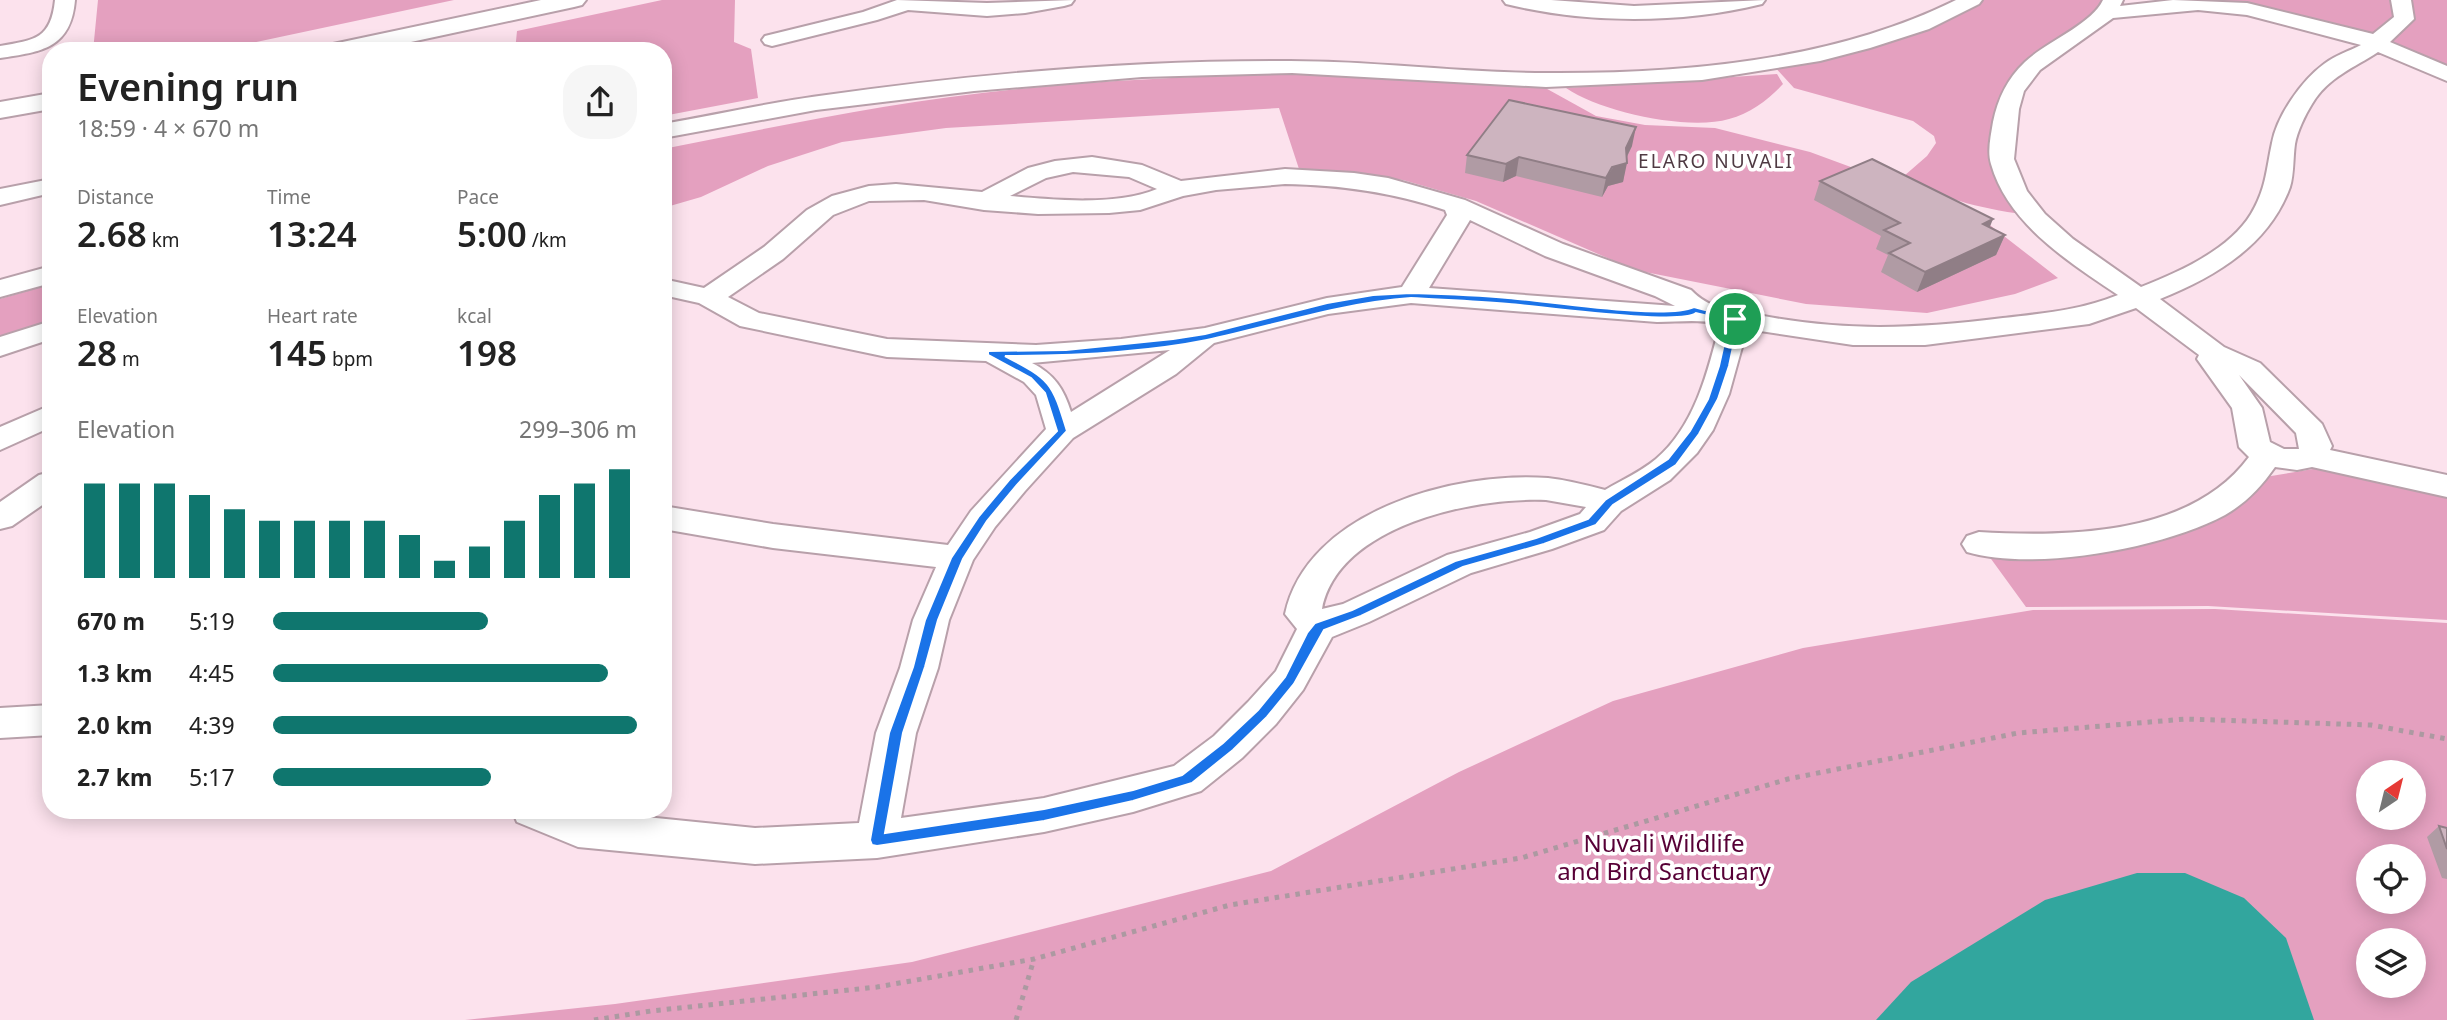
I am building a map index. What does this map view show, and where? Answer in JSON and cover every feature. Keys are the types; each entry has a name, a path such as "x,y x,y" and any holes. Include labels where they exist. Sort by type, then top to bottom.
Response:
{"street":[{"path":"0,52 37,44 55,33 62,25 65,0"},
{"path":"376,42 574,0"},
{"path":"772,40 913,2 989,11 1038,7 1064,0"},
{"path":"1513,0 1584,10 1638,12 1683,10 1755,0"},
{"path":"672,129 816,103 1142,70 1331,68 1546,80 1702,73 1820,55 1863,44 1922,25 1972,0"},
{"path":"708,297 765,259 807,222 839,202 871,193 908,190 984,202 1065,207 1149,200 1178,189 1276,176 1314,175 1392,186 1456,205 1489,217 1510,231 1555,250 1681,296 1694,310 1777,327 1853,336 1926,336 2089,316 2216,262 2244,239 2261,219 2278,185 2284,140 2302,101 2331,69 2369,49 2375,41 2404,19 2401,0"},
{"path":"2312,457 2316,446 2311,431 2250,369 2214,353 2204,343 2136,298 2034,216 2015,191 2004,166 2001,151 2005,119 2013,90 2043,57 2110,7 2191,2 2292,18 2375,41 2447,74"},
{"path":"0,110 42,103"},
{"path":"984,202 1032,173 1077,165 1135,170 1178,189"},
{"path":"0,197 42,188"},
{"path":"1411,295 1460,215 1456,205"},
{"path":"0,289 42,277"},
{"path":"672,289 708,297 750,320 787,329 887,348 991,353 1066,353 1205,337 1327,306 1411,295 1507,300 1657,314 1689,314 1694,310"},
{"path":"554,819 578,829 755,846 877,840 1044,815 1133,795 1187,779 1228,747 1262,713 1290,680 1311,636 1319,627 1356,613 1459,564 1540,541 1592,522 1609,503 1672,462 1695,432 1717,388 1735,319"},
{"path":"0,347 42,332"},
{"path":"877,840 896,733 919,667 931,620 957,558 1005,492 1062,431 1166,368 1205,337"},
{"path":"991,353 1035,376 1050,392 1062,431"},
{"path":"2214,353 2212,359 2249,413 2255,447 2268,455 2298,462 2312,457 2447,486"},
{"path":"2249,413 2300,418"},
{"path":"0,440 42,419"},
{"path":"1979,544 2017,548 2045,546 2109,539 2175,524 2239,490 2268,455"},
{"path":"0,518 42,489"},
{"path":"1319,627 1303,614 1303,603 1317,576 1359,535 1423,505 1526,489 1579,493 1609,503"},
{"path":"672,519 796,540 957,558"},
{"path":"0,723 42,719"}],"path":[{"path":"594,1020 651,1011 877,987 1034,959 1230,905 1521,858 1788,779 2018,733 2185,719 2371,726 2447,739"},
{"path":"1016,1020 1034,959"}],"green space":[{"path":"98,0 454,0 256,42 94,42"},
{"path":"662,0 735,0 734,42 751,49 758,98 672,114 672,42 516,42 517,31"},
{"path":"1972,0 2112,0 2013,90 2003,135 2034,216 1967,203 1936,192 1904,176 1927,156 1936,143 1934,136 1913,121 1794,88 1772,64 1820,55"},
{"path":"2183,0 2401,0 2403,8 2375,41"},
{"path":"2406,0 2447,0 2447,74 2381,44"},
{"path":"1312,74 1540,85 1596,116 1645,125 1715,128 1810,152 1973,212 2058,278 2015,294 1927,313 1806,304 1635,270 1476,201 1403,180 1299,169 1279,108 946,128 842,142 768,166 701,197 672,205 672,147 936,99 1043,87 1204,77"},
{"path":"1777,74 1783,84 1766,100 1737,116 1712,122 1669,121 1622,112 1581,97 1566,88"},
{"path":"42,287 42,326 0,342 0,299"},
{"path":"2325,467 2447,492 2447,620 2208,606 2026,607 1986,552 2076,551 2265,477"},
{"name":"Nuvali Wildlife and Bird Sanctuary","path":"2215,609 2447,623 2447,1020 465,1020 615,1004 912,962 1271,871 1459,772 1613,701 1803,648 2033,610"}],"shaded area":[{"path":"2137,873 2185,873 2244,898 2286,938 2314,1020 1876,1020 1911,982 2045,900"}],"building":[{"path":"1509,100 1636,127 1626,148 1627,163 1612,167 1606,178 1519,157 1506,164 1467,155"},
{"path":"1872,159 1993,219 1983,224 2005,235 1925,272 1889,253 1910,243 1884,230 1900,223 1820,181"},
{"path":"2439,826 2447,828 2447,849"}],"district":[{"name":"ELARO NUVALI","path":"1716,161"}],"route":[{"path":"1411,295 1507,300 1657,314 1689,314 1694,310 1735,319 1713,399 1695,432 1672,462 1609,503 1592,522 1540,541 1459,564 1356,613 1319,627 1311,636 1290,680 1262,713 1228,747 1187,779 1133,795 1044,815 877,840 896,733 919,667 931,620 957,558 983,519 1062,431 1050,392 1035,376 991,353 1066,353 1173,342 1205,337 1291,313 1373,298 1411,295"}]}
